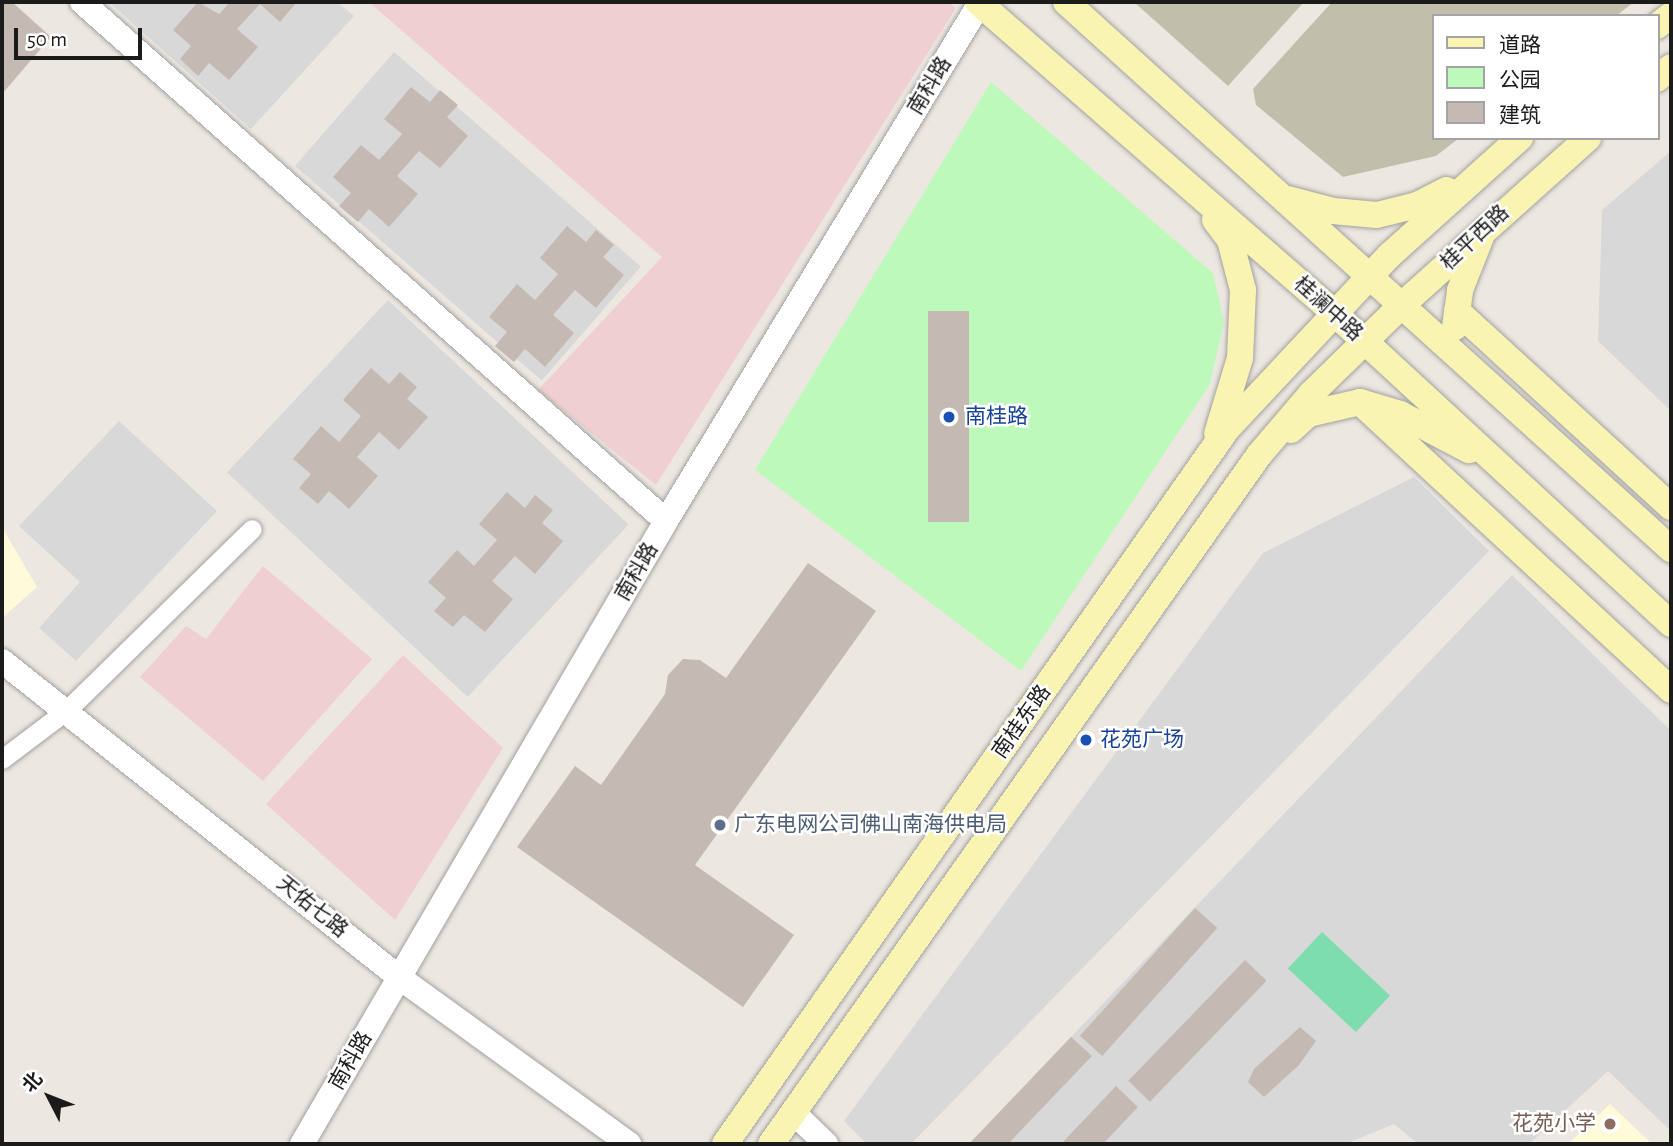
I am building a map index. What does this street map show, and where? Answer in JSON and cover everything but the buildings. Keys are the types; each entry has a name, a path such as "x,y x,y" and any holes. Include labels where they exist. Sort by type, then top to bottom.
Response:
{"main road":[{"path":"1066,2 1671,549"},
{"name":"桂澜中路","path":"979,3 1333,312 1671,624"},
{"path":"1333,312 1472,177 1518,140"},
{"name":"桂平西路","path":"1365,341 1484,229 1586,140"},
{"path":"1284,197 1333,211 1377,215 1417,205 1472,177"},
{"path":"1192,189 1230,240 1242,290 1240,358 1211,452"},
{"path":"1479,375 1454,333 1460,290 1484,229"},
{"path":"1457,311 1671,507"},
{"name":"南桂东路","path":"725,1144 1211,452 1333,312"},
{"name":"南桂东路","path":"771,1144 1251,466 1365,341"},
{"path":"1360,402 1671,690"},
{"path":"1251,466 1308,414 1360,402 1400,414 1500,466"}],"street":[{"path":"82,2 666,522"},
{"name":"南科路","path":"302,1144 666,522 979,3"},
{"path":"2,759 68,709 252,529"},
{"name":"天佑七路","path":"2,661 68,709 400,978 629,1144"},
{"path":"794,1112 827,1144"}],"shaded area":[{"path":"109,2 337,2 354,16 251,129"},
{"path":"369,2 948,2 956,8 656,485 538,390 662,257"},
{"path":"1134,2 1304,2 1228,86"},
{"path":"1332,2 1634,2 1619,14 1432,14 1432,140 1456,140 1436,156 1343,177 1256,105 1253,89"},
{"path":"394,52 641,267 542,380 295,166"},
{"path":"1671,151 1671,411 1598,341 1602,210"},
{"path":"388,300 629,524 468,697 227,473"},
{"path":"119,421 217,511 76,661 39,628 80,582 19,526"},
{"path":"1414,477 1489,551 911,1144 867,1144 844,1121 1263,553"},
{"path":"2,527 37,587 2,618"},
{"path":"263,566 372,659 263,781 140,677 186,626 206,639"},
{"path":"1512,575 1671,731 1671,1131 1608,1071 1529,1144 1418,1144 1394,1124 1345,1144 969,1144"},
{"path":"403,655 503,748 395,920 266,804"},
{"name":"花苑小学","path":"1610,1104 1652,1144 1568,1144"}],"green space":[{"path":"991,82 1213,273 1224,322 1210,384 1021,671 755,470"},
{"path":"1322,932 1390,995 1356,1032 1288,969"}],"place":[{"name":"南桂路","path":"949,417"},
{"name":"花苑广场","path":"1086,740"},
{"name":"广东电网公司佛山南海供电局","path":"720,825"},
{"name":"花苑小学","path":"1610,1124"}]}
